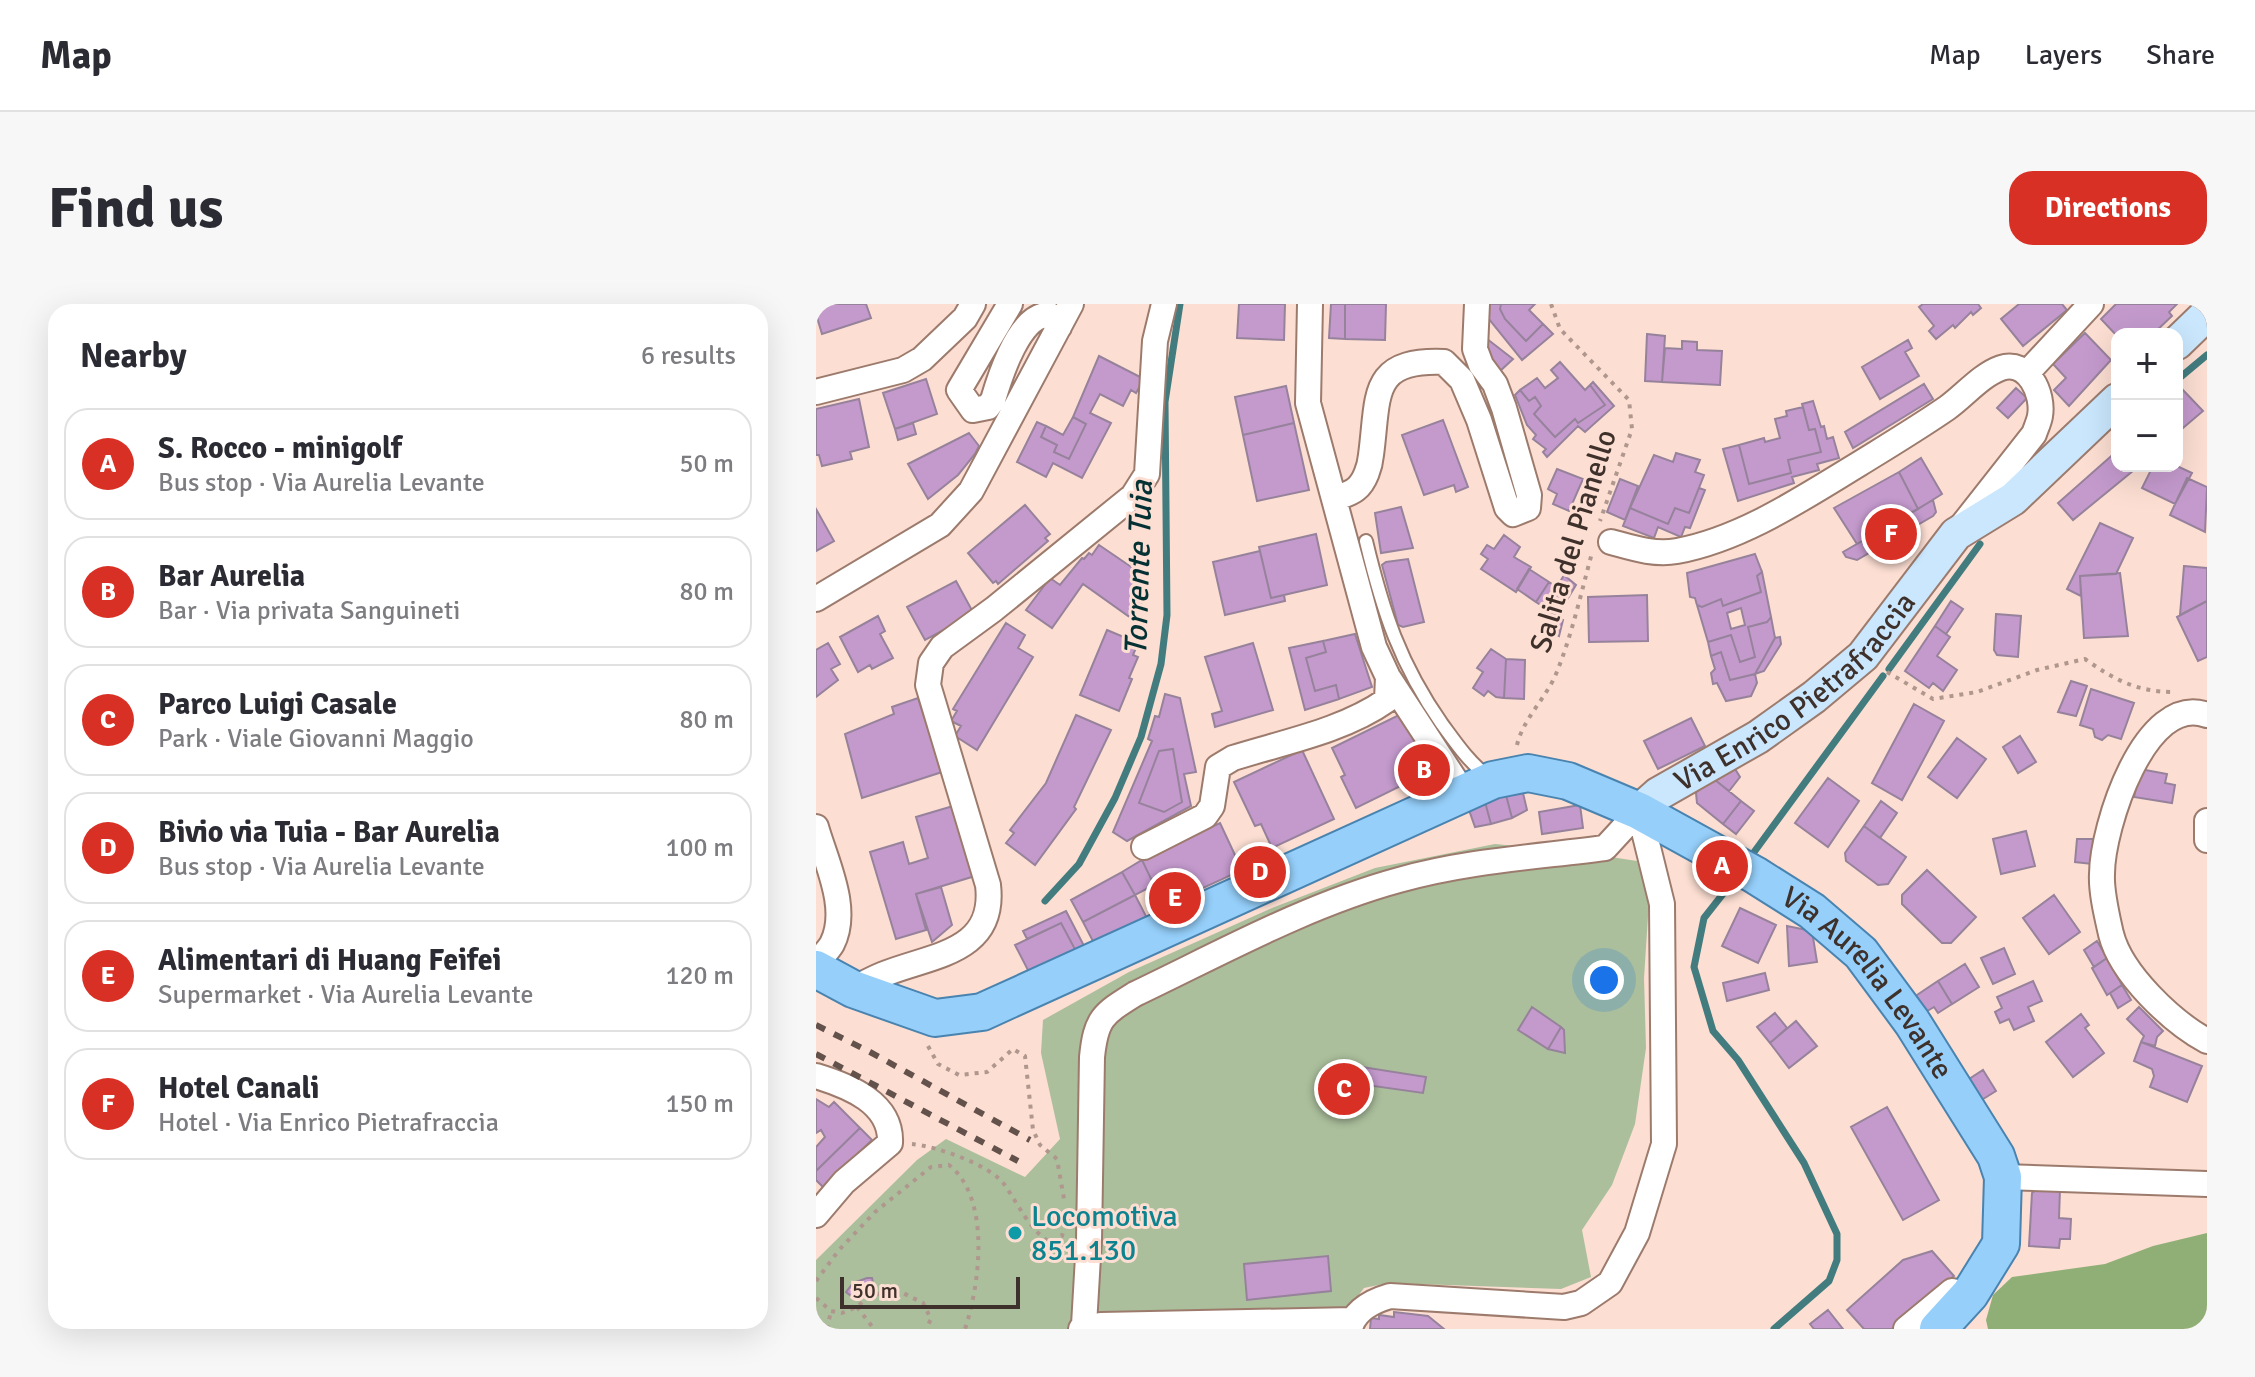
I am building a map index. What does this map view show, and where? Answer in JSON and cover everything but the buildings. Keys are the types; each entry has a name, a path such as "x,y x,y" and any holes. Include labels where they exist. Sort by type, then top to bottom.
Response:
{"main road":[{"name":"Via Aurelia Levante","path":"816,966 853,989 935,1018 982,1012 1478,786 1528,773 1568,781 1639,811 1755,875 1812,911 1861,953 1912,1022 1996,1156 2003,1177 2001,1244 1970,1294 1938,1329"}],"street":[{"path":"816,392 903,370 932,349 965,318 973,304"},
{"path":"1010,304 959,390 973,410 988,407 993,400 1021,331 1034,317 1050,315 1059,327"},
{"path":"816,599 940,525 971,491 1071,304"},
{"path":"853,989 886,973 948,954 973,936 985,920 991,906 988,885 928,685 931,663 942,647 1133,496 1147,474 1155,341 1164,304"},
{"path":"1310,304 1308,403 1374,647 1388,677 1478,786"},
{"path":"1334,499 1359,487 1370,465 1379,392 1387,375 1399,366 1428,361 1444,362 1462,380 1479,420 1507,508 1513,514 1528,508 1529,495 1504,408 1495,384 1481,365 1475,349 1477,304"},
{"path":"2027,373 2091,304"},
{"path":"2183,337 2207,314"},
{"path":"1602,537 1643,551 1675,551 1721,537 1806,496 1946,408 2001,368 2014,367 2027,373 2040,400 2040,416 2034,434 1976,504 1956,534"},
{"name":"Via Enrico Pietrafraccia","path":"1639,811 1658,794 1758,737 1814,697 1863,656 1956,534 2013,499 2111,406"},
{"path":"1144,847 1205,816 1212,806 1218,767 1233,758 1339,725 1374,709 1387,700 1388,677"},
{"path":"2207,715 2182,712 2171,717 2130,768 2113,816 2102,874 2112,937 2124,960 2146,992 2207,1041"},
{"path":"1098,1329 1101,1325 1351,1324 1372,1301 1390,1296 1564,1307 1581,1303 1610,1283 1637,1233 1664,1144 1662,904 1639,811"},
{"path":"1081,1329 1084,1325 1089,1240 1092,1057 1095,1030 1111,1009 1135,994 1325,904 1400,879 1605,848 1639,811"},
{"path":"2207,821 2207,840"},
{"path":"816,827 838,902 838,927 831,945 816,966"},
{"path":"816,1076 837,1082 870,1101 884,1114 891,1128 890,1143 844,1182 816,1215"},
{"path":"2003,1177 2207,1184"},
{"path":"1906,1329 1952,1291 1970,1294"}],"lane":[{"path":"1366,541 1380,600 1401,657 1420,693 1472,764 1478,786"}],"path":[{"name":"Salita del Pianello","path":"1516,750 1520,734 1545,697 1557,671 1602,537 1632,429 1629,400 1560,329 1551,304"},
{"path":"1884,670 1933,699 1977,692 2037,670 2085,659 2115,680 2156,692 2184,692"},
{"path":"923,1036 938,1064 959,1075 987,1072 1013,1049 1025,1056 1033,1130 1040,1145 1057,1159 1064,1211"},
{"path":"890,1143 931,1145 990,1172 1002,1180 1038,1235 1051,1243 1062,1236 1065,1223"},
{"path":"816,1281 839,1250 875,1212 931,1167 949,1165 963,1176 973,1208 980,1250 976,1290 965,1329"},
{"path":"816,1298 831,1311 842,1313 857,1307 870,1295 899,1291 923,1303 931,1319 926,1329"},
{"path":"857,1307 874,1329"},
{"path":"827,1329 831,1311"}],"green space":[{"path":"1495,844 1637,861 1649,901 1644,978 1646,1048 1635,1124 1612,1185 1582,1230 1591,1277 1561,1289 1388,1283 1364,1288 1348,1309 1339,1329 816,1329 816,1260 917,1160 946,1139 1025,1177 1060,1139 1041,1053 1043,1020 1129,972 1272,908 1375,868"},
{"path":"2207,1233 2207,1329 1988,1329 1986,1320 1993,1295 2012,1277 2105,1264 2153,1246"}],"waterway":[{"name":"Torrente Tuia","path":"1045,901 1079,864 1115,798 1141,737 1161,664 1167,615 1165,402 1180,304"},
{"path":"2183,375 2207,355"},
{"path":"1889,669 1980,544"},
{"path":"1749,859 1883,676"},
{"path":"1737,876 1704,918 1694,967 1713,1031 1738,1060 1804,1163 1837,1234 1837,1260 1829,1281 1774,1329"}],"railway":[{"path":"816,1025 1030,1140"},
{"path":"816,1054 1018,1161"}],"place":[{"name":"Hotel Canali","path":"1891,534"},
{"name":"Bar Aurelia","path":"1424,770"},
{"name":"S. Rocco - minigolf","path":"1722,866"},
{"name":"Bivio via Tuia - Bar Aurelia","path":"1260,872"},
{"name":"Alimentari di Huang Feifei","path":"1175,898"},
{"name":"Parco Luigi Casale","path":"1344,1089"},
{"name":"Locomotiva 851.130","path":"1015,1233"}]}
